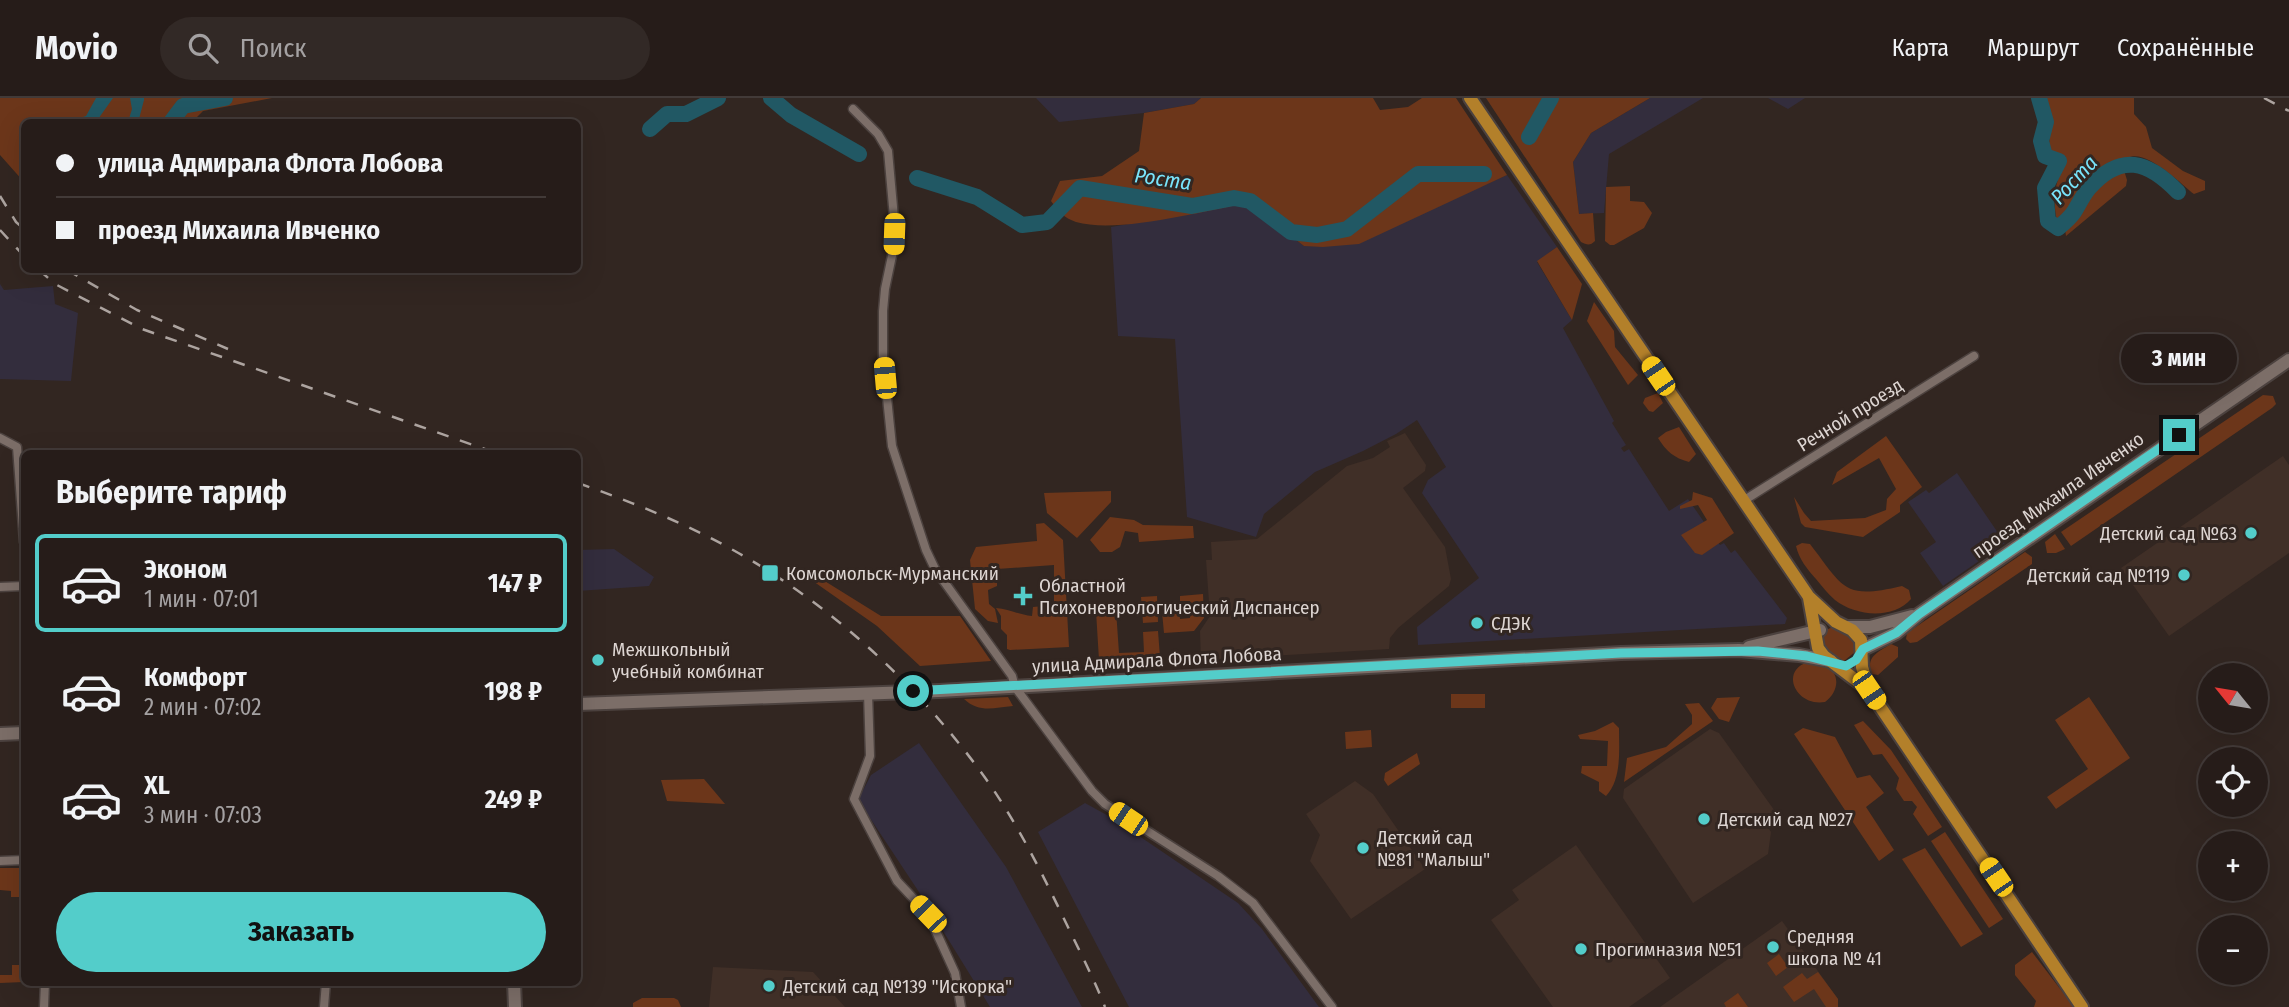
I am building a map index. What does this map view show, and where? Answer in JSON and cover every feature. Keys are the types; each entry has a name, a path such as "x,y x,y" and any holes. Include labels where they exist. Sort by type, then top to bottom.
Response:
{"main road":[{"path":"1469,98 1809,597 1858,636 1862,652 1861,667 1869,690 2082,1007"},
{"path":"1809,597 1818,648 1869,690"},
{"path":"1817,633 1842,625"},
{"path":"1834,663 1851,664 1862,652"}],"street":[{"path":"853,109 878,134 888,151 894,218 893,251 885,289 883,347 892,446 930,560 1012,676 1015,687 1092,791 1105,804 1218,876 1253,903 1332,1007"},
{"name":"Речной проезд","path":"1744,501 1974,356"},
{"name":"проезд Михаила Ивченко","path":"1862,652 1896,633 1919,614 2289,360"},
{"path":"0,438 17,447 21,501"},
{"path":"0,587 21,586"},
{"path":"1842,625 1870,627 1919,614"},
{"name":"улица Адмирала Флота Лобова","path":"1739,650 1817,633"},
{"name":"улица Адмирала Флота Лобова","path":"581,705 1015,687 1621,653 1739,650 1799,655 1834,663"},
{"path":"868,694 870,756 853,799 897,881 928,914 955,973 961,1007"},
{"path":"0,734 21,733"},
{"path":"0,861 21,860"},
{"path":"44,1007 45,986"},
{"path":"324,1007 326,986"},
{"path":"514,986 514,1007"}],"shaded area":[{"path":"0,98 272,98 203,111 195,119 21,119 21,179 0,155"},
{"path":"1036,98 1201,98 1194,104 1144,113 1059,122"},
{"path":"1201,98 1373,98 1380,110 1408,107 1422,98 1456,98 1507,175 1359,244 1323,247 1304,246 1248,203 1160,220 1094,225 1068,218 1051,201 1060,181 1102,176 1139,151 1144,113 1194,104"},
{"path":"1486,98 1650,98 1591,133 1573,162 1579,214 1593,213 1593,243 1581,242"},
{"path":"1650,98 1703,98 1609,154 1604,213 1579,214 1573,162 1591,133"},
{"path":"1768,98 1805,98 1788,109"},
{"path":"2047,98 2134,98 2134,114 2146,127 2152,148 2183,171 2205,181 2205,190 2194,194 2148,159 2129,157 2122,164 2126,186 2066,236 2063,215 2057,221 2055,195 2066,157 2050,152 2051,124"},
{"path":"1507,175 1557,247 1537,262 1572,320 1563,328 1626,445 1621,448 1624,452 1629,449 1669,511 1688,499 1720,545 1724,543 1731,553 1735,550 1787,618 1785,624 1418,645 1417,627 1479,578 1422,493 1428,480 1446,467 1417,420 1363,451 1315,472 1264,514 1256,537 1187,517 1175,339 1118,336 1111,227 1248,203 1304,246 1480,187"},
{"path":"1630,186 1630,201 1644,202 1652,213 1644,228 1610,245 1605,241 1606,187"},
{"path":"1557,247 1582,284 1572,320 1537,261"},
{"path":"0,284 4,290 53,286 55,304 78,313 71,381 0,379"},
{"path":"1594,302 1614,331 1615,347 1638,375 1628,385 1587,321"},
{"path":"1658,393 1663,403 1653,412 1649,411 1643,403 1645,398"},
{"path":"2263,395 2273,396 2276,404 2071,546 2061,532"},
{"path":"1679,427 1696,454 1689,462 1671,453 1658,438"},
{"path":"1405,433 1426,465 1425,471 1403,488 1445,547 1451,579 1449,586 1398,628 1390,638 1389,649 1201,660 1200,631 1210,616 1206,560 1212,560 1211,542 1257,539 1347,466 1373,458 1390,447 1387,441"},
{"path":"1886,436 1922,487 1900,505 1900,512 1863,537 1805,527 1801,523 1794,497 1811,521 1865,518 1886,510 1887,499 1896,489 1879,458 1832,485 1837,472"},
{"path":"2283,456 2289,465 2289,553 2169,636 2121,568"},
{"path":"1957,473 2005,543 1943,586 1920,553 1936,542 1908,502 1926,490 1929,493"},
{"path":"1111,491 1111,502 1077,538 1047,513 1044,493"},
{"path":"1693,492 1712,498 1734,533 1702,555 1695,553 1681,535 1707,520 1698,505 1680,509 1680,506 1692,500"},
{"path":"1110,517 1134,520 1143,525 1193,526 1194,538 1139,542 1138,533 1125,531 1120,547 1112,552 1100,552 1090,540"},
{"path":"1044,523 1063,540 1069,647 1010,650 1007,649 1007,635 1001,629 1001,616 996,608 1032,616 1033,607 1054,605 1054,565 997,569 997,586 988,590 989,604 995,609 998,623 988,621 975,609 970,560 976,547 1037,541 1036,524"},
{"path":"2055,534 2065,549 2047,553 2045,542"},
{"path":"1802,543 1810,544 1830,571 1847,587 1868,592 1902,586 1909,590 1911,599 1903,606 1884,613 1863,612 1843,605 1830,595 1804,564 1796,546"},
{"path":"614,549 654,577 649,586 581,591 581,550"},
{"path":"2025,552 2032,557 2032,564 1917,642 1910,643 1906,639 1907,633"},
{"path":"815,575 881,616 960,616 991,661 920,666 877,626 810,579"},
{"path":"1203,594 1204,618 1194,631 1164,633 1162,612 1179,611 1180,619 1190,618 1190,601 1180,601 1180,596"},
{"path":"1157,596 1158,622 1143,623 1141,597"},
{"path":"1116,610 1119,653 1144,652 1143,632 1158,631 1160,657 1099,660 1096,611"},
{"path":"1837,627 1855,639 1856,651 1844,661 1831,655 1822,644 1823,633"},
{"path":"1891,644 1898,647 1898,657 1878,675 1872,674 1872,659"},
{"path":"1808,662 1825,665 1834,673 1835,689 1825,702 1806,699 1795,687 1794,673"},
{"path":"1451,694 1485,694 1485,708 1451,708"},
{"path":"1008,697 1013,706 993,708 981,708 964,699"},
{"path":"1740,697 1729,722 1719,719 1711,708 1717,698"},
{"path":"2089,697 2130,758 2056,809 2047,797 2088,769 2055,720"},
{"path":"1699,703 1713,721 1624,782 1627,758 1666,747 1692,724 1692,715 1685,704"},
{"path":"1863,721 1891,750 1942,827 1928,836 1913,814 1917,807 1912,801 1904,801 1896,789 1899,778 1882,754 1873,755 1854,725"},
{"path":"1613,722 1619,728 1618,764 1615,781 1606,796 1599,791 1599,782 1581,773 1582,766 1607,766 1608,741 1580,739 1578,735 1595,731"},
{"path":"1803,728 1835,737 1857,778 1870,775 1884,793 1866,807 1894,850 1879,861 1794,734"},
{"name":"Детский сад №27","path":"1710,729 1719,733 1777,814 1765,823 1771,832 1768,854 1693,903 1623,798 1624,789"},
{"path":"1371,730 1372,747 1346,749 1345,732"},
{"path":"919,743 1006,867 1082,1007 990,1007 858,800 871,775"},
{"path":"1417,753 1420,764 1388,786 1384,780 1385,773"},
{"path":"704,779 725,804 667,801 661,780"},
{"name":"Детский сад №81 \"Малыш\"","path":"1355,781 1373,794 1425,869 1351,919 1310,861 1320,835 1306,814"},
{"path":"1085,803 1114,819 1238,903 1262,929 1319,1007 1129,1007 1038,832"},
{"path":"1945,832 2003,919 1989,928 1931,841"},
{"name":"Прогимназия №51","path":"1576,845 1670,978 1629,1007 1553,1007 1491,920 1519,900 1512,890"},
{"path":"1925,848 1983,934 1961,947 1902,859"},
{"path":"0,868 21,868 21,897 11,897 11,891 0,890"},
{"name":"Средняя школа № 41","path":"1782,921 1838,999 1838,1007 1660,1007"},
{"path":"2032,952 2074,1007 2034,1007 2036,1001 2015,975 2015,965"},
{"path":"1779,954 1788,967 1776,976 1767,963"},
{"path":"12,965 21,965 21,982 0,983 0,975 12,975"},
{"name":"Детский сад №139 \"Искорка\"","path":"713,967 813,972 845,1007 709,1007"},
{"path":"1818,972 1838,999 1838,1007 1826,1007 1814,989 1794,1002 1783,987 1802,973 1807,979"},
{"path":"1738,993 1748,1007 1726,1007 1724,1003"},
{"path":"642,998 674,998 681,1007 633,1007 633,1003"}],"water":[{"path":"96,98 113,98 98,119 76,119 86,116"},
{"path":"130,98 144,98 139,119 129,119 132,109"}],"waterway":[{"name":"Роста","path":"173,119 183,106 225,98"},
{"name":"Роста","path":"650,129 667,114 686,114 718,98"},
{"name":"Роста","path":"771,98 791,115 859,154"},
{"name":"Роста","path":"1529,137 1551,98"},
{"name":"Роста","path":"2039,98 2046,122 2041,141 2045,156 2059,161 2045,188 2048,221 2058,228 2071,216 2087,191 2101,177 2123,165 2134,165 2156,173 2178,192"},
{"name":"Роста","path":"917,178 977,197 1022,225 1047,222 1080,188 1192,206 1234,198 1250,201 1291,232 1317,235 1347,229 1418,174 1484,174"}],"railway":[{"path":"2264,98 2289,111"},
{"path":"0,196 21,226"},
{"path":"0,230 21,253"},
{"path":"42,273 55,284 142,329 487,450"},
{"path":"72,273 137,310 228,349"},
{"path":"581,484 676,522 768,571 836,619 897,675 953,736 1003,805 1047,884 1105,1007"}],"place":[{"name":"Детский сад №63","path":"2251,533"},
{"name":"Комсомольск-Мурманский","path":"770,573"},
{"name":"Детский сад №119","path":"2184,575"},
{"name":"Областной Психоневрологический Диспансер","path":"1023,596"},
{"name":"СДЭК","path":"1477,623"},
{"name":"Межшкольный учебный комбинат","path":"598,660"},
{"name":"Детский сад №27","path":"1704,819"},
{"name":"Детский сад №81 \"Малыш\"","path":"1363,848"},
{"name":"Средняя школа № 41","path":"1773,947"},
{"name":"Прогимназия №51","path":"1581,949"},
{"name":"Детский сад №139 \"Искорка\"","path":"769,986"}],"route":[{"path":"913,691 1621,653 1758,651 1799,655 1846,666 1861,656 1863,649 1896,633 1919,614 2179,435"}]}
